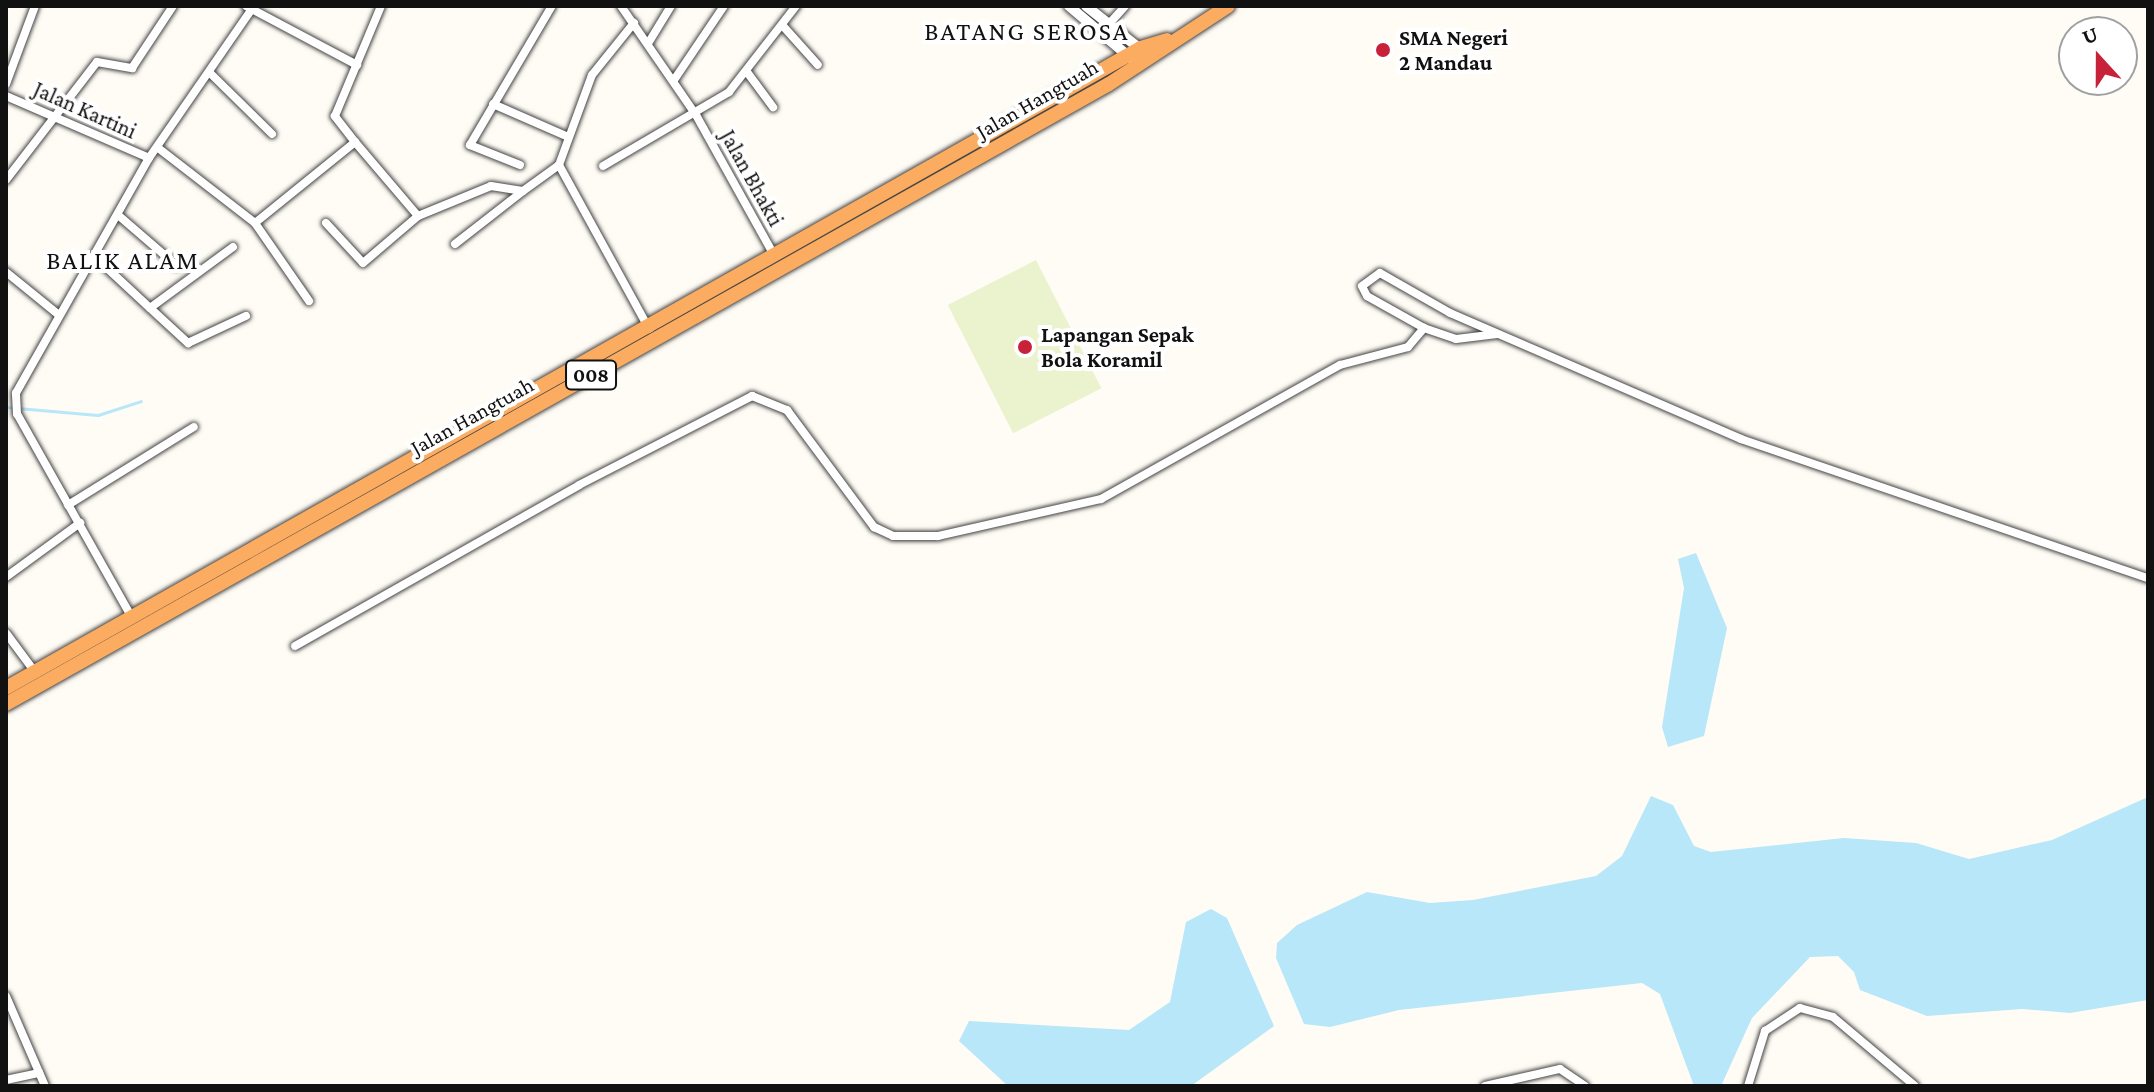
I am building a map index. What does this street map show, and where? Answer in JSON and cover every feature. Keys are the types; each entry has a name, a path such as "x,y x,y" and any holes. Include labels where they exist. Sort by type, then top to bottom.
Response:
{"highway":[{"name":"Jalan Hangtuah","path":"6,688 131,616 212,578 883,204 1228,6"},
{"name":"Jalan Hangtuah","path":"6,704 212,578 776,258 883,204"}],"street":[{"path":"6,84 35,6"},
{"path":"6,180 97,62 133,66 173,6"},
{"path":"381,6 335,116 418,216"},
{"path":"520,165 471,147 552,6"},
{"name":"Jalan Bhakti","path":"621,6 649,42 696,115 776,258"},
{"path":"649,42 671,6"},
{"path":"674,80 724,6"},
{"path":"603,166 696,115 747,72 796,6"},
{"path":"1069,6 1140,57"},
{"path":"1086,6 1109,24 1140,57"},
{"path":"1109,24 1125,6"},
{"path":"131,616 14,404 59,315 149,158 210,73 251,7 357,65"},
{"path":"455,244 559,165 592,75 634,23"},
{"path":"783,26 818,65"},
{"path":"747,72 773,107"},
{"path":"210,73 272,134"},
{"name":"Jalan Kartini","path":"6,96 149,158"},
{"path":"493,104 568,137"},
{"path":"255,223 355,142"},
{"path":"157,147 255,223 309,301"},
{"path":"559,165 649,329"},
{"path":"326,223 363,263 418,216 491,186 523,191"},
{"path":"118,215 177,266"},
{"path":"150,308 233,247"},
{"path":"94,256 188,343 246,316"},
{"path":"6,272 59,315"},
{"path":"1497,334 1456,339 1424,328 1367,296 1365,279 1380,273 1497,334 1803,463 2148,578"},
{"path":"295,646 579,485 752,396 787,410 874,527 893,536 938,536 1101,499 1340,365 1408,347 1424,328"},
{"path":"68,505 194,427"},
{"path":"6,577 80,523"},
{"path":"6,633 35,672"},
{"path":"6,996 45,1086"},
{"path":"1748,1086 1765,1031 1800,1008 1833,1017 1915,1086"},
{"path":"1485,1086 1560,1069 1585,1086"},
{"path":"6,1080 39,1073"}],"green space":[{"name":"Lapangan Sepak Bola Koramil","path":"1036,260 1101,388 1013,433 948,305"}],"water":[{"path":"1696,553 1727,628 1704,736 1668,747 1662,727 1684,588 1678,559"},
{"path":"1651,796 1673,805 1694,846 1711,852 1844,838 1916,843 1969,859 2052,840 2148,797 2148,1000 2070,1013 2022,1009 1927,1016 1860,990 1854,972 1838,956 1810,957 1752,1018 1721,1086 1694,1086 1660,994 1642,983 1399,1010 1330,1027 1304,1024 1276,958 1277,943 1297,925 1367,892 1430,903 1473,900 1596,876 1622,856"},
{"path":"1211,909 1227,918 1274,1026 1191,1086 1008,1086 959,1041 969,1021 1129,1030 1170,1002 1186,922"}],"waterway":[{"path":"6,407 98,415 141,401"}],"place":[{"name":"SMA Negeri 2 Mandau","path":"1383,50"},
{"name":"Lapangan Sepak Bola Koramil","path":"1025,347"}],"district":[{"name":"BATANG SEROSA","path":"1027,32"},
{"name":"BALIK ALAM","path":"123,261"}]}
